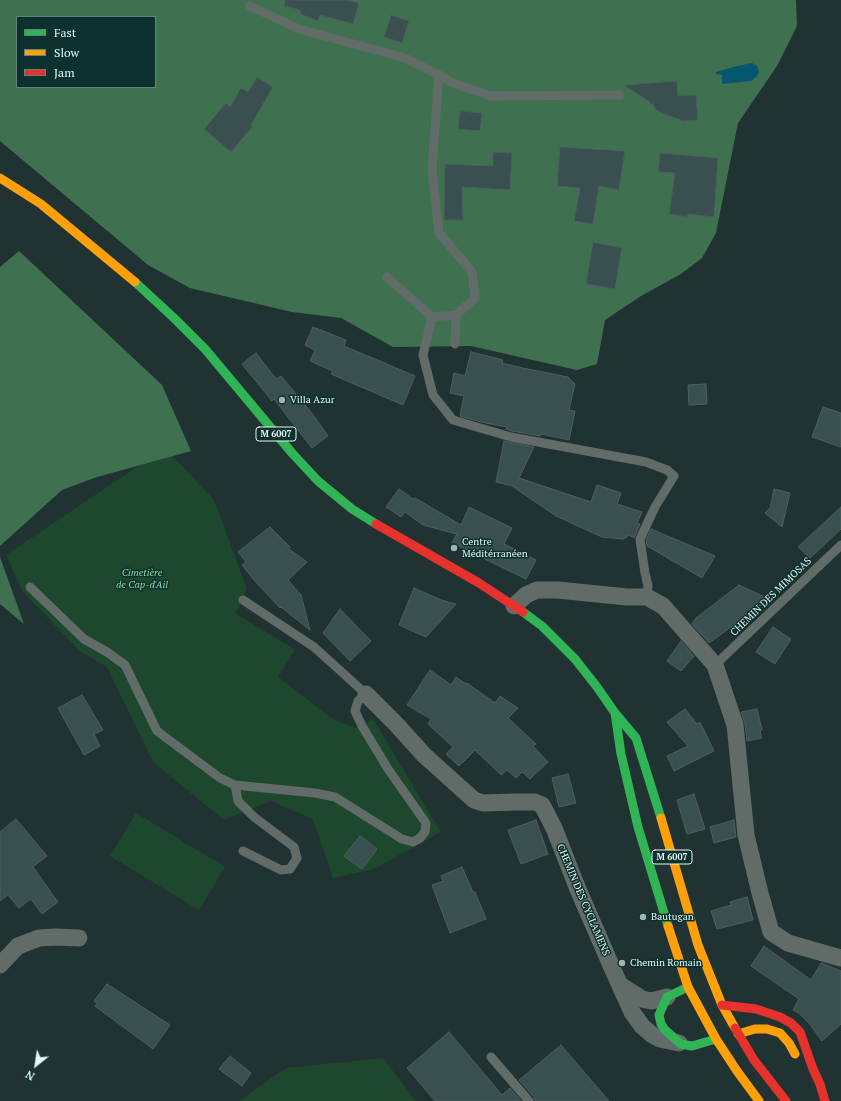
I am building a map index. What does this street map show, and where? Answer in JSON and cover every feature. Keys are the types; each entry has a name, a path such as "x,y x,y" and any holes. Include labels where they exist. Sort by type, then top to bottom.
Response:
{"main road":[{"name":"M 6007","path":"0,178 41,204 130,278 174,318 205,349 292,453 318,480 352,509 390,533 479,583 514,606 542,626 575,659 615,713 636,738 698,945 722,1004 727,1036 758,1101"},
{"name":"M 6007","path":"615,713 621,754 638,827 662,910 688,987 727,1036 754,1060 786,1101"},
{"path":"681,1044 665,1030 661,1024 659,1015 667,996 688,987 722,1004 780,1016 791,1023 800,1032 825,1101"},
{"path":"722,1004 719,1022 727,1036"},
{"name":"CHEMIN DES CYCLAMENS","path":"681,1044 692,1046 755,1029 767,1029 780,1033 789,1043 798,1061"},
{"path":"813,1095 821,1101"}],"street":[{"path":"514,606 526,595 537,590 558,590 627,597 647,597 663,606 715,665 735,725 746,835 771,932 788,943 841,958"},
{"name":"CHEMIN DES CYCLAMENS","path":"366,694 424,755 474,800 483,803 535,802 542,806 554,828 577,887 632,1012 642,1026 651,1034 660,1039 681,1044"},
{"path":"0,966 18,946 39,938 79,938"},
{"path":"620,985 642,999 651,1000 667,996"}],"lane":[{"path":"250,6 299,29 405,58 439,75 453,84 491,96 620,95"},
{"path":"387,278 432,317 456,315 475,298 472,272 439,233 432,169 439,75"},
{"path":"455,344 456,315"},
{"path":"432,317 424,355 433,395 453,420 511,437 646,462 667,470 674,476 655,507 640,539 648,586 647,597"},
{"name":"CHEMIN DES MIMOSAS","path":"715,665 841,545"},
{"path":"30,587 84,639 107,652 124,665 157,731 220,778 235,785 315,793 335,797 402,839 413,842 420,838 425,832 426,823 388,770 362,726 355,711 358,702 366,694 314,647 243,600"},
{"path":"235,785 238,801 254,817 294,847 297,858 290,869 281,870 244,851"},
{"path":"491,1058 529,1101"}],"green space":[{"path":"0,0 796,0 797,26 777,66 738,123 716,233 702,258 681,274 641,296 605,320 597,364 577,370 471,346 393,347 341,318 292,312 190,288 148,265 0,141"},
{"path":"19,251 162,385 191,451 97,477 62,490 0,546 0,267"},
{"name":"Cimetière de Cap-d'Ail","path":"165,448 214,500 247,589 243,600 235,613 295,650 278,677 334,720 356,728 373,719 441,832 374,869 333,878 313,819 271,801 224,820 153,762 107,667 81,652 23,592 6,555"},
{"path":"0,557 24,624 0,604"},
{"path":"136,813 225,867 199,910 110,856"},
{"path":"383,1058 416,1101 239,1101 286,1068"}],"water":[{"path":"752,63 757,66 759,72 751,81 722,84 722,75 716,74 716,72"}],"building":[{"path":"285,0 347,0 359,3 353,24 320,15 318,21 300,14 301,10 284,6"},
{"path":"391,15 409,21 402,43 384,37"},
{"path":"257,77 273,87 251,125 253,126 231,152 204,129 226,103 230,107 241,88 248,92"},
{"path":"677,81 678,96 696,95 698,120 683,121 656,110 653,104 650,104 649,101 623,85"},
{"path":"460,111 482,113 480,131 458,129"},
{"path":"560,147 625,151 619,190 599,186 593,224 574,221 580,188 557,186"},
{"path":"493,152 512,153 510,190 462,187 463,220 444,220 445,164 493,166"},
{"path":"660,153 718,158 714,217 688,214 688,217 669,214 675,173 658,172"},
{"path":"593,242 622,248 615,289 586,284"},
{"path":"313,327 346,340 344,346 415,376 403,405 331,374 333,371 310,361 315,350 305,345"},
{"path":"471,352 503,360 502,363 568,377 575,384 569,410 575,411 569,440 541,434 540,436 512,431 506,429 507,427 460,416 464,396 450,393 454,373 465,376"},
{"path":"256,353 276,379 281,376 311,412 328,436 312,448 274,399 272,401 242,364"},
{"path":"706,384 707,404 689,405 688,385"},
{"path":"823,407 841,413 841,447 812,437"},
{"path":"504,441 534,447 519,478 591,502 597,485 621,493 617,504 642,512 637,523 640,524 634,538 629,535 624,539 602,537 556,516 512,486 496,482"},
{"path":"399,489 413,499 415,498 461,525 469,507 512,528 504,544 536,560 526,579 452,543 457,534 423,525 405,512 401,517 386,507"},
{"path":"774,489 790,493 782,527 765,513 770,508"},
{"path":"841,507 841,529 810,558 798,547"},
{"path":"270,527 290,547 289,549 307,562 288,580 301,595 310,630 281,607 280,608 242,565 246,562 238,552"},
{"path":"651,529 715,556 702,578 647,546 646,540"},
{"path":"739,585 769,599 709,643 692,624 696,618"},
{"path":"414,588 441,600 456,604 426,637 399,625"},
{"path":"340,609 371,641 350,661 323,633"},
{"path":"773,627 791,639 775,664 756,652"},
{"path":"681,641 694,656 681,671 667,661"},
{"path":"430,670 451,685 456,677 495,703 500,696 518,708 508,718 536,744 533,746 548,762 530,779 522,772 516,778 507,770 501,775 475,750 459,766 446,754 453,747 428,724 431,719 407,705"},
{"path":"82,695 103,730 94,734 100,746 84,755 58,708"},
{"path":"685,709 697,724 700,722 714,751 674,771 667,756 688,746 667,722"},
{"path":"757,709 762,730 760,731 762,738 747,741 745,724 741,712"},
{"path":"568,774 576,803 559,807 552,778"},
{"path":"694,794 705,829 687,834 677,800"},
{"path":"16,819 47,856 33,867 58,902 42,914 31,899 19,908 8,895 0,901 0,832"},
{"path":"536,820 548,854 521,864 508,830"},
{"path":"734,820 736,837 714,843 710,827"},
{"path":"360,836 377,849 362,869 344,856"},
{"path":"462,867 473,892 475,892 486,919 450,933 432,885 443,881 441,876"},
{"path":"747,897 753,920 717,929 711,911 731,905 730,902"},
{"path":"764,946 811,980 821,963 841,971 841,1024 822,1041 809,1023 800,1014 793,1010 799,999 751,966"},
{"path":"107,984 170,1025 153,1049 95,1006 97,1003 94,1001"},
{"path":"449,1032 502,1095 510,1088 521,1101 435,1101 407,1068"},
{"path":"561,1045 609,1101 535,1101 534,1097 519,1080"},
{"path":"230,1056 251,1073 242,1086 219,1069"}],"traffic: fast":[{"path":"135,282 205,349 292,453 318,481 352,509 376,524"},
{"path":"523,612 542,626 575,659 615,713 636,738 661,818"},
{"path":"615,713 621,754 638,827 668,926"},
{"path":"688,987 667,997 659,1015 661,1024 665,1030 681,1044 692,1046 716,1039"}],"traffic: slow":[{"path":"0,178 41,204 135,282"},
{"path":"661,818 698,945 722,1005 735,1028"},
{"path":"668,926 688,987 716,1039 759,1101"},
{"path":"738,1034 755,1029 767,1029 780,1033 789,1043 795,1054"}],"traffic: jam":[{"path":"376,524 479,583 523,612"},
{"path":"722,1005 756,1009 780,1017 791,1023 800,1032 825,1101"},
{"path":"735,1028 754,1060 786,1101"}],"place":[{"name":"Villa Azur","path":"282,400"},
{"name":"Centre Méditérranéen","path":"454,548"},
{"name":"Bautugan","path":"643,917"},
{"name":"Chemin Romain","path":"622,963"}]}
